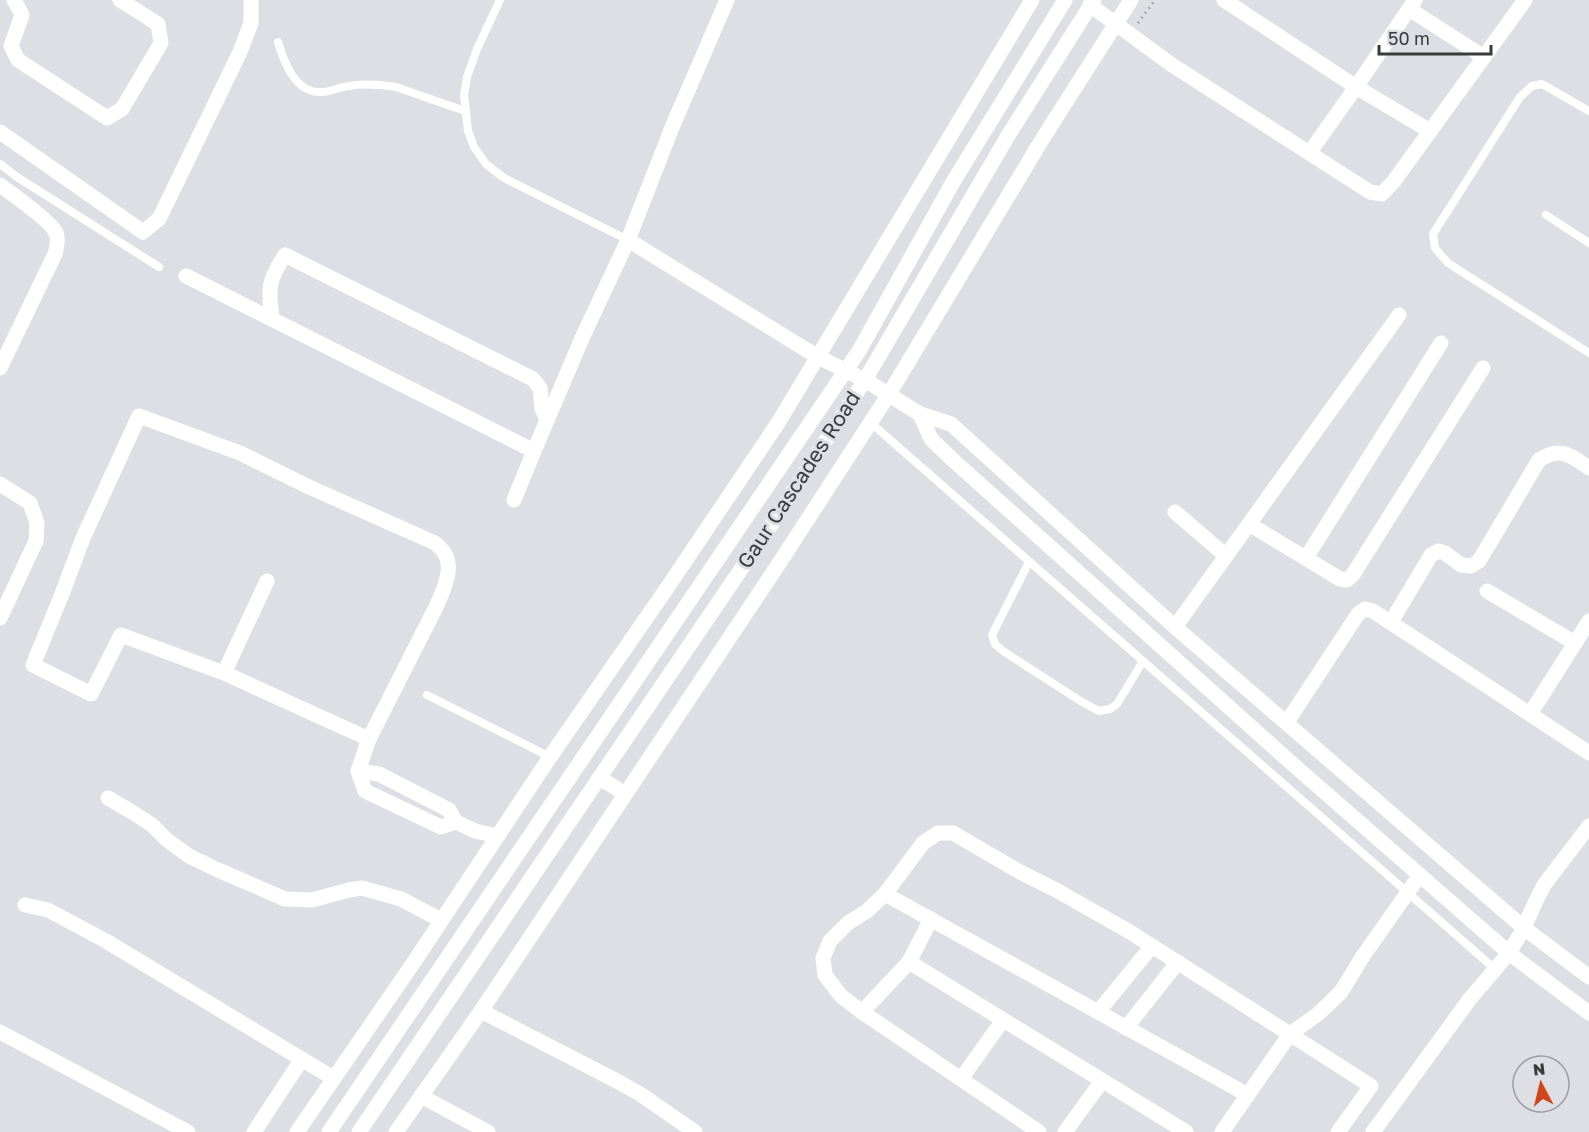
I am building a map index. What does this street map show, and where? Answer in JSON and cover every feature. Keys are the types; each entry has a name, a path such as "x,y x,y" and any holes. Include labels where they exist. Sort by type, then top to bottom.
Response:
{"street":[{"path":"14,0 22,15 11,46 18,60 107,118 122,109 161,43 158,24 120,0"},
{"path":"0,132 143,232 159,219 240,52 251,23 251,0"},
{"path":"514,500 583,336 628,240 673,125 727,0"},
{"path":"297,1132 778,423 1032,0"},
{"name":"Gaur Cascades Road","path":"329,1132 859,351 953,182 1065,0"},
{"path":"396,1132 480,1011 871,423 1043,138 1131,0"},
{"path":"1224,0 1356,87 1430,131"},
{"path":"1092,3 1115,25 1172,65 1370,192 1382,194 1394,181 1525,0"},
{"name":"Gaur Cascades Road","path":"359,1132 771,525 865,380 1010,134 1092,3"},
{"path":"1310,152 1412,4 1484,57"},
{"path":"0,185 56,231 57,244 55,254 0,368"},
{"path":"628,240 818,357 865,380 920,414 951,424 1176,627 1524,928 1589,976"},
{"path":"272,318 269,291 274,271 285,255 533,379 540,388 542,409 547,420"},
{"path":"186,276 534,451"},
{"path":"1176,627 1399,315"},
{"path":"1306,558 1441,343"},
{"path":"1249,524 1340,579 1346,580 1352,576 1483,368"},
{"path":"920,414 931,439 954,461 1297,768 1509,953 1589,1013"},
{"path":"369,739 224,673 121,635 91,694 33,665 83,538 139,416 240,453 309,487 435,543 445,554 448,566 445,585 437,605 369,739 358,771 379,774 449,810 456,822 476,831 498,836"},
{"path":"1391,622 1431,555 1439,551 1461,565 1471,566 1479,561 1539,460 1550,453 1567,453 1589,468"},
{"path":"0,484 30,503 37,523 36,541 0,618"},
{"path":"1175,512 1226,556"},
{"path":"224,673 267,581"},
{"path":"1487,591 1575,643"},
{"path":"1287,722 1358,614 1365,609 1391,622 1589,753"},
{"path":"1530,714 1589,621"},
{"path":"1297,768 1315,747"},
{"path":"600,778 625,794"},
{"path":"108,798 152,825 167,840 189,856 285,899 312,900 362,888 401,899 441,920"},
{"path":"1373,1132 1468,1000 1509,953 1524,928 1544,885 1589,826"},
{"path":"1039,1132 862,1012 841,996 825,975 823,958 830,941 848,923 867,911 885,894 923,843 938,834 953,833 1096,912 1371,1086 1338,1132"},
{"path":"1222,1132 1290,1034 1318,1014 1341,992 1420,874"},
{"path":"885,894 1248,1095"},
{"path":"24,905 48,910 106,941 333,1078"},
{"path":"862,1012 909,962 931,919"},
{"path":"463,934 484,948"},
{"path":"1098,1012 1152,946"},
{"path":"909,962 1186,1132"},
{"path":"1126,1028 1178,962"},
{"path":"480,1011 640,1094 695,1132"},
{"path":"961,1079 1003,1020"},
{"path":"0,1032 188,1132"},
{"path":"254,1132 302,1059"},
{"path":"1065,1132 1102,1081"},
{"path":"421,1096 488,1132"}],"lane":[{"path":"500,0 477,49 467,77 464,95 465,111 468,131 474,147 486,164 504,178 628,240"},
{"path":"278,42 284,62 297,82 318,93 350,85 384,85 465,111"},
{"path":"1589,111 1542,84 1532,86 1520,97 1433,234 1435,248 1448,263 1589,353"},
{"path":"0,164 159,267"},
{"path":"1546,215 1589,243"},
{"path":"871,423 1495,969"},
{"path":"1029,562 992,635 995,644 1003,651 1082,702 1100,711 1110,709 1117,704 1143,661"},
{"path":"427,695 550,757"}]}
